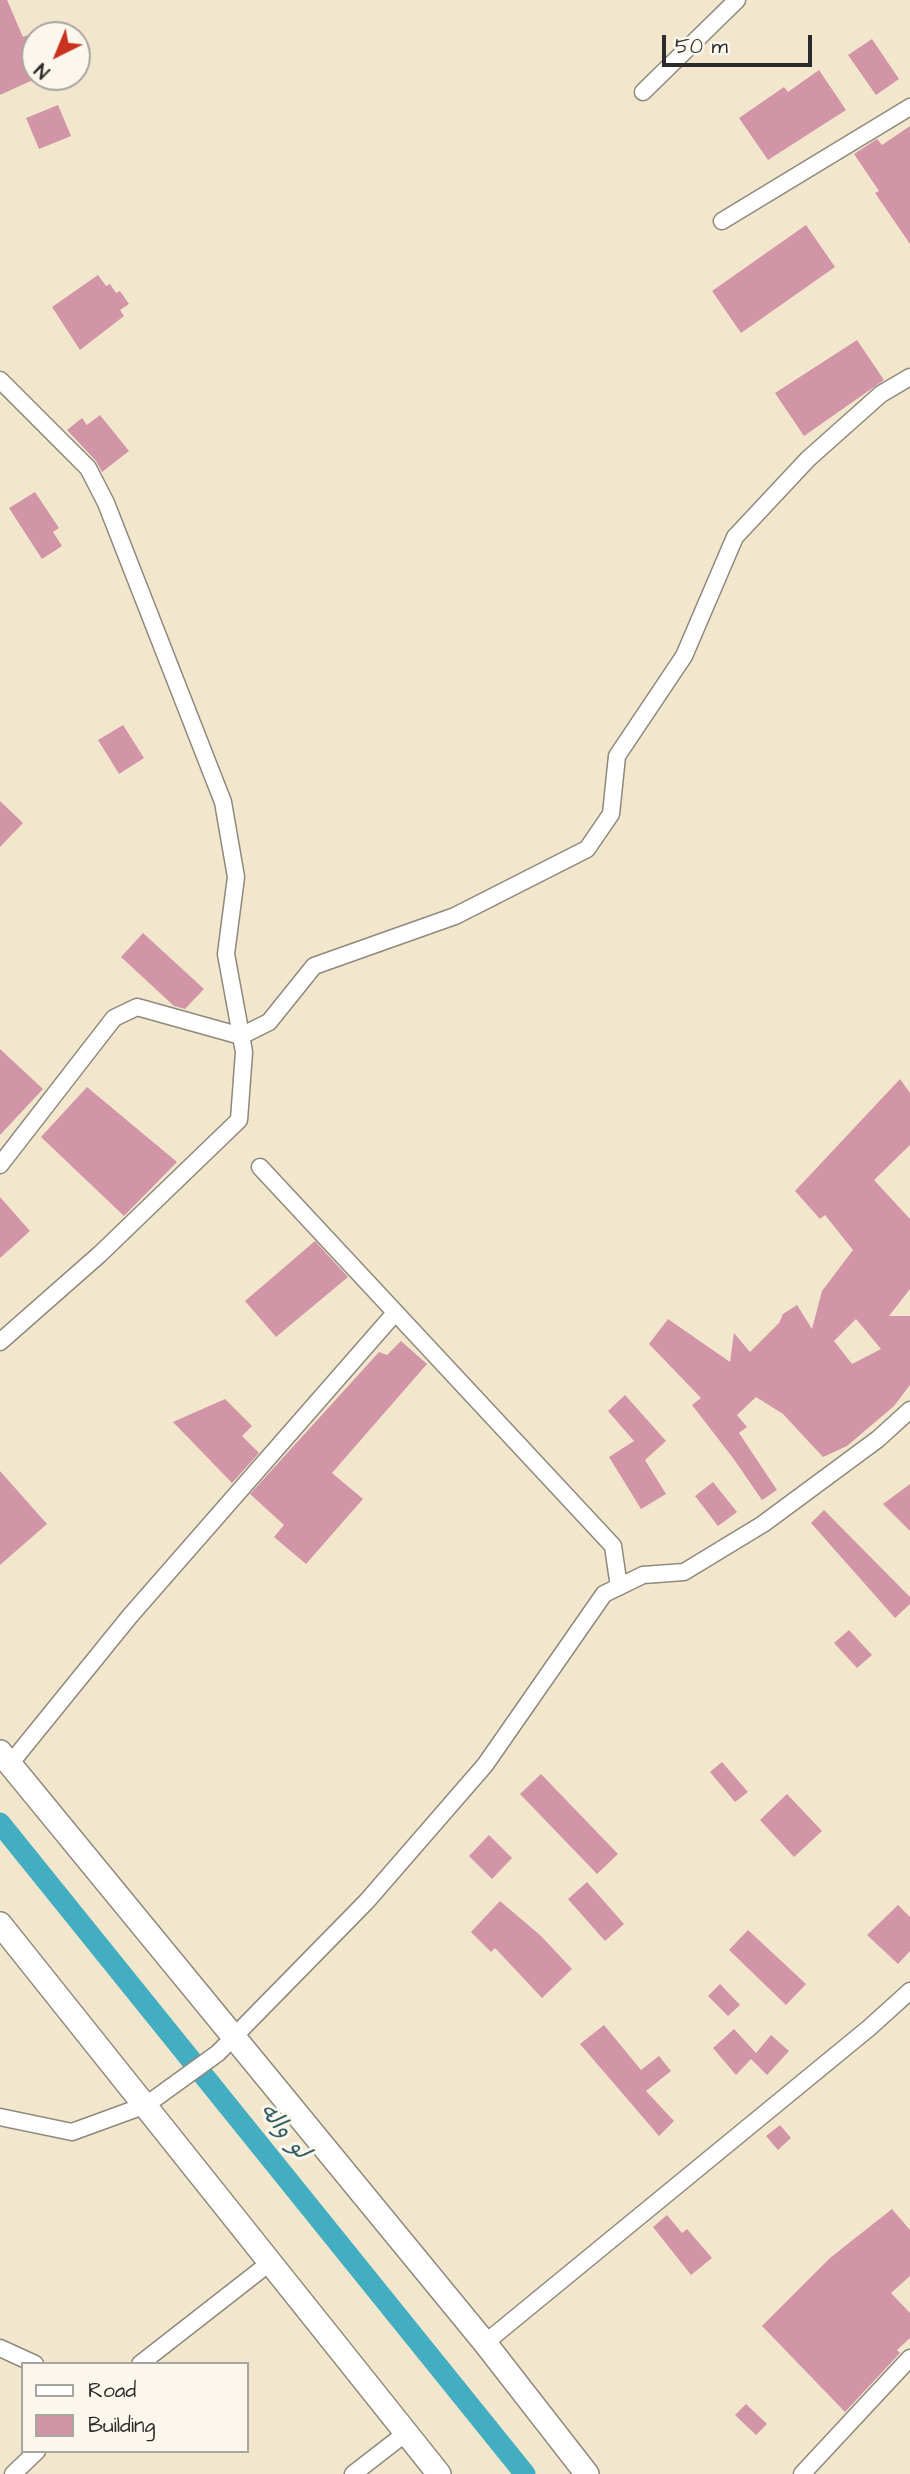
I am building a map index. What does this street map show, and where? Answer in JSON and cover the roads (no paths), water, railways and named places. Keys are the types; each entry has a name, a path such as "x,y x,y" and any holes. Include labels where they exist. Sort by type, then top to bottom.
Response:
{"street":[{"path":"643,92 737,0"},
{"path":"722,220 910,107"},
{"path":"0,1165 114,1018 137,1007 241,1036 269,1022 314,966 455,916 587,849 611,814 617,756 684,656 735,537 808,459 881,394 910,377"},
{"path":"0,380 88,468 100,491 223,802 236,877 226,954 244,1052 239,1120 100,1254 0,1342"},
{"path":"260,1167 613,1546 619,1587"},
{"path":"395,1313 5,1758 485,2343 587,2474"},
{"path":"0,2117 72,2132 152,2101 218,2053 367,1901 485,1765 604,1594 643,1575 684,1572 763,1524 878,1438 910,1410"},
{"path":"0,1924 152,2101 272,2262 439,2474"},
{"path":"485,2343 869,2028 910,1991"},
{"path":"143,2362 272,2262"},
{"path":"0,2348 31,2362"},
{"path":"802,2474 910,2358"},
{"path":"354,2474 406,2433"},
{"path":"13,2474 35,2453"}],"waterway":[{"name":"لو واله","path":"0,1823 525,2474"}]}
